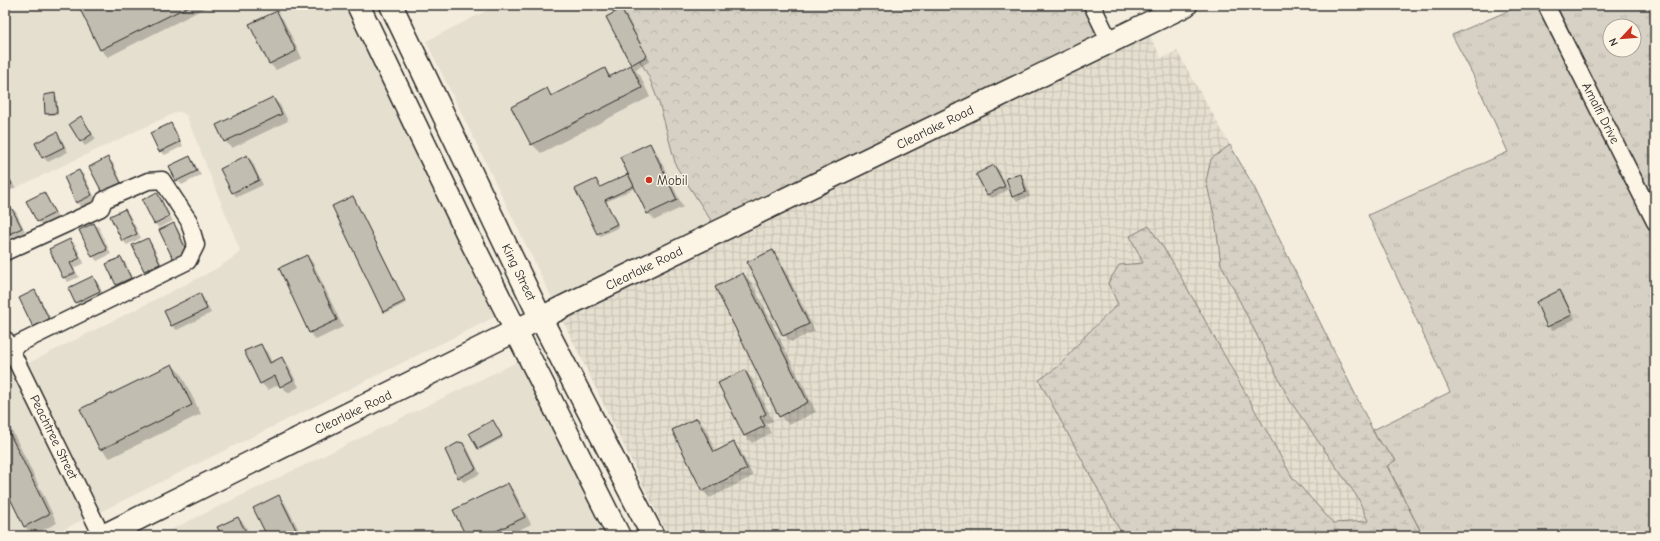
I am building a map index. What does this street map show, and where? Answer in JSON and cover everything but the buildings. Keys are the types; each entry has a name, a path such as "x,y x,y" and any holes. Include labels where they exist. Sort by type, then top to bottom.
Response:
{"main road":[{"path":"358,5 516,332 619,536"},
{"name":"King Street","path":"391,5 541,318 653,536"},
{"name":"Clearlake Road","path":"103,536 516,332 541,318 1186,5"}],"street":[{"path":"1092,5 1110,42"},
{"name":"Amalfi Drive","path":"1546,5 1655,222"},
{"path":"5,252 100,208 104,200 148,181 162,180 189,221 196,245 188,261 7,343"},
{"name":"Peachtree Street","path":"7,343 103,536"}],"shaded area":[{"path":"5,5 344,5 497,316 100,512 27,364 216,269 238,254 240,250 186,115 181,112 177,112 5,193"},
{"path":"498,5 609,5 649,77 660,106 676,166 712,222 553,300 426,41"},
{"path":"1148,32 1161,58 1177,51 1230,145 1211,159 1206,181 1215,219 1221,264 1290,401 1358,498 1368,521 1333,523 1292,477 1172,261 1143,263 1118,304 1085,336 1059,366 1039,380 1123,536 668,536 561,317"},
{"path":"5,358 84,519 51,536 5,536"},
{"path":"519,361 605,536 158,536"}],"green space":[{"path":"609,5 1083,5 1099,38 712,222 676,166 660,106 649,77"},
{"path":"1522,5 1537,5 1655,241 1655,535 1653,536 1423,536 1387,465 1396,460 1377,439 1373,430 1450,392 1368,215 1508,152 1473,75 1452,35"},
{"path":"1556,5 1655,5 1655,203"},
{"path":"1230,145 1254,187 1377,439 1396,460 1387,466 1423,536 1123,536 1039,380 1059,366 1085,336 1118,304 1108,283 1119,265 1143,263 1130,236 1149,226 1172,261 1292,477 1333,523 1368,521 1358,498 1290,401 1221,264 1215,219 1206,181 1211,159"}],"place":[{"name":"Mobil","path":"649,180"}]}
